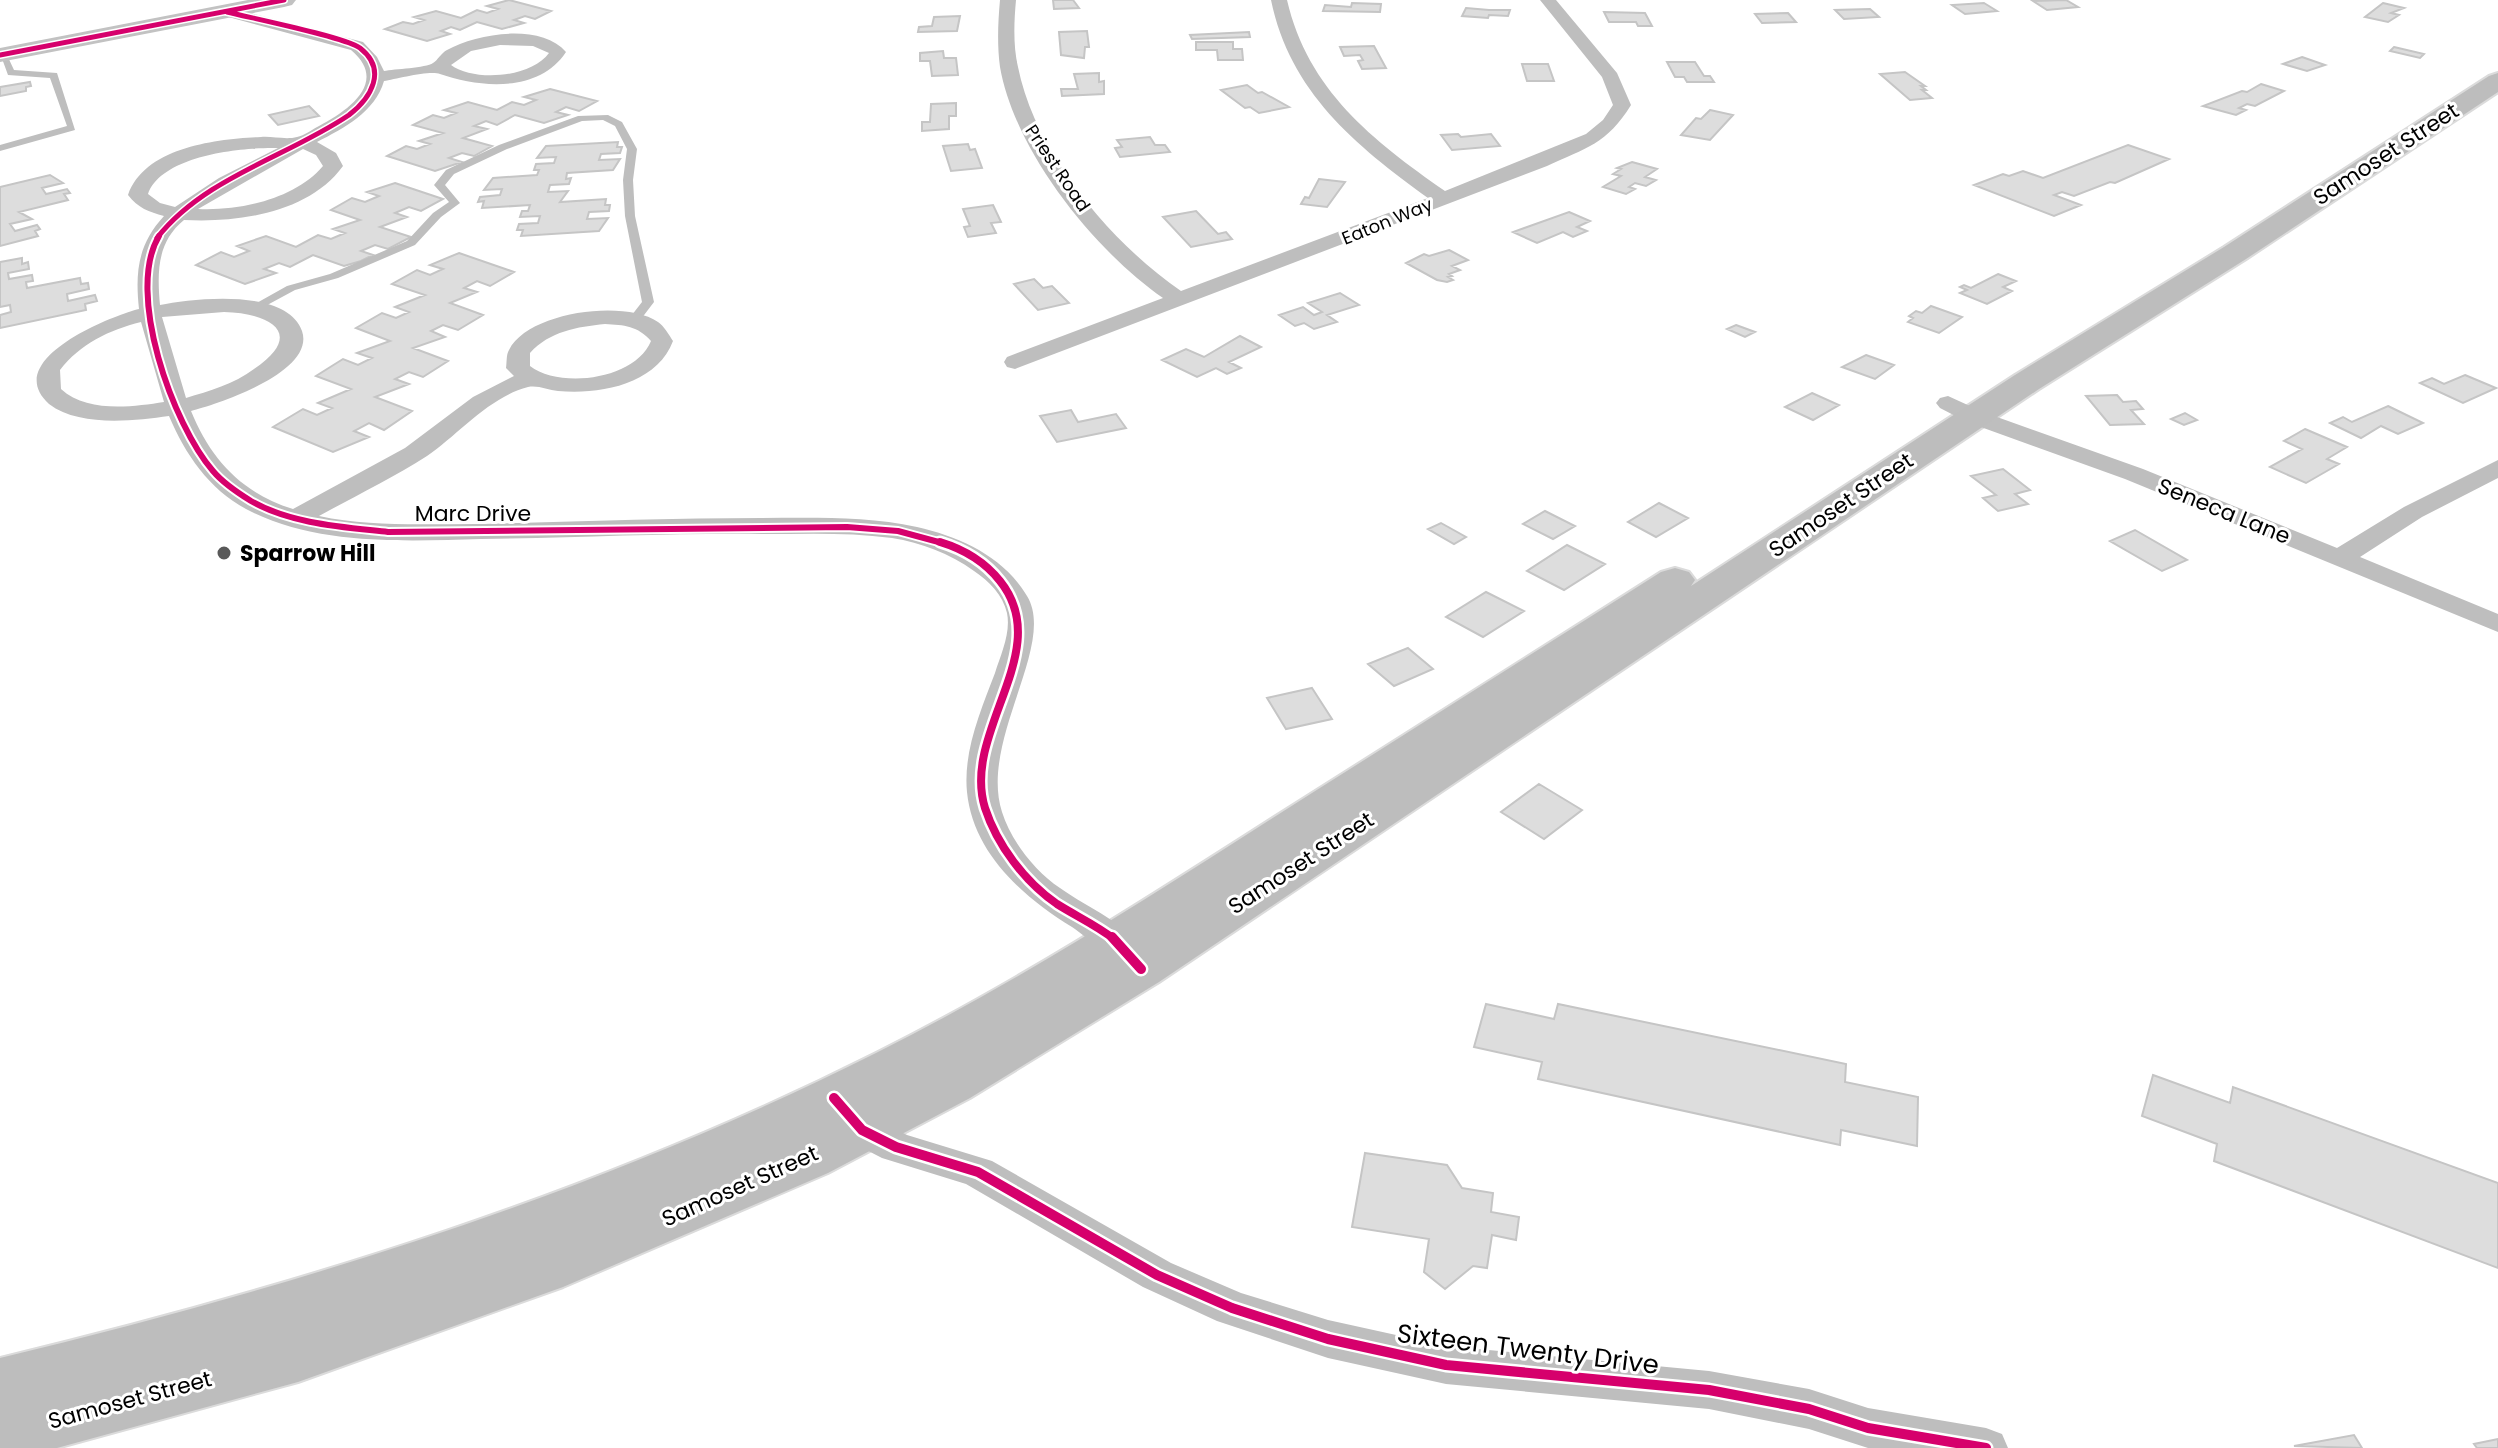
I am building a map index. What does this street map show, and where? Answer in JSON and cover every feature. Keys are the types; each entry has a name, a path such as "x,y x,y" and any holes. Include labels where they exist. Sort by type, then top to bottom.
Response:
{"highway":[{"name":"Samoset Street","path":"0,1386 170,1345 406,1273 657,1178 848,1114 1019,1043 1129,955 1961,410 2192,253 2498,58"},
{"name":"Samoset Street","path":"1961,410 2235,253 2498,81"},
{"name":"Samoset Street","path":"0,1434 214,1379 422,1313 656,1224 848,1114"}],"main road":[{"path":"2,55 284,0"}],"street":[{"name":"Priest Road","path":"1008,0 1006,29 1009,70 1025,118 1081,206 1130,263 1179,300"},
{"path":"1279,0 1291,42 1314,84 1375,146 1443,199"},
{"name":"Eaton Way","path":"1015,362 1443,199 1593,138 1610,124 1622,105 1619,88 1613,77 1560,21 1548,0"},
{"path":"243,6 357,46 373,63 376,77 442,67 455,76 497,79 541,69 554,61 558,52 540,42 502,40 463,48 446,57 442,67"},
{"name":"Marc Drive","path":"376,77 373,90 355,110 210,193 158,235 150,253 152,313 157,348 179,406 205,461 220,479 251,501 296,518 354,528 416,532 716,526 866,527 907,532 963,552 1001,579 1021,612 1021,637 982,754 980,787 994,833 1041,892 1129,955"},
{"path":"263,142 299,144 325,152 333,166 329,174 308,190 248,210 181,214 164,212 142,202 138,187 143,179 167,164 212,149 263,142"},
{"path":"207,305 254,308 273,314 287,323 293,334 291,347 281,360 240,387 179,406 115,413 67,404 53,395 46,384 48,371 57,358 74,344 110,326 152,313 207,305"},
{"path":"609,317 634,320 654,328 662,341 656,356 637,370 607,381 573,385 531,378 518,368 516,356 533,337 581,320 609,317"},
{"path":"296,518 417,451 491,392 531,378"},
{"name":"Seneca Lane","path":"1961,410 2148,480 2498,624"},
{"path":"2339,559 2413,512 2498,468"},
{"name":"Sixteen Twenty Drive","path":"848,1114 896,1147 978,1172 1094,1240 1194,1292 1328,1339 1446,1365 1721,1392 1809,1409 1885,1438 1986,1448"}],"lane":[{"path":"0,148 72,128 54,75 11,73 2,55"},
{"path":"254,308 291,288 334,276 411,243 437,215 455,203 439,185 450,172 503,147 581,118 605,117 619,124 632,149 628,180 630,216 648,302 634,320"}],"building":[{"path":"509,0 551,11 535,19 525,16 514,20 524,23 502,29 477,22 460,30 451,27 441,31 450,34 427,41 385,29 403,22 413,24 424,20 414,17 436,11 461,18 477,10 487,13 498,9 487,6"},
{"path":"1053,0 1073,0 1079,8 1054,9"},
{"path":"2066,0 2078,7 2047,10 2033,1"},
{"path":"1352,3 1381,4 1380,12 1323,11 1325,5 1351,7"},
{"path":"1984,3 1997,11 1965,14 1952,5"},
{"path":"2383,3 2404,8 2391,13 2399,15 2388,22 2365,17"},
{"path":"1466,8 1510,10 1508,16 1489,15 1488,18 1462,16"},
{"path":"1870,9 1879,17 1844,19 1835,10"},
{"path":"1604,12 1645,13 1652,26 1638,26 1636,22 1609,22"},
{"path":"1788,13 1796,22 1762,23 1755,14"},
{"path":"960,16 957,31 918,32 919,27 932,26 934,17"},
{"path":"1087,31 1089,47 1085,47 1084,58 1061,55 1059,32"},
{"path":"1249,32 1250,37 1192,39 1190,35"},
{"path":"1196,42 1233,42 1233,49 1242,49 1243,60 1218,60 1217,50 1196,50"},
{"path":"1374,46 1386,68 1362,69 1358,61 1363,60 1360,55 1344,56 1340,47"},
{"path":"2394,47 2424,54 2420,58 2390,51"},
{"path":"943,51 944,58 956,58 958,75 932,76 930,61 920,61 920,53"},
{"path":"2302,57 2325,65 2307,71 2283,64"},
{"path":"1667,62 1695,62 1704,76 1710,76 1714,82 1687,82 1684,77 1675,77"},
{"path":"1522,64 1548,64 1554,81 1527,81"},
{"path":"1905,72 1925,86 1921,86 1926,90 1922,90 1932,98 1910,100 1880,74"},
{"path":"1099,73 1099,82 1104,81 1104,94 1062,96 1061,89 1078,89 1074,74"},
{"path":"30,82 31,86 26,87 26,91 0,96 0,87"},
{"path":"2261,84 2284,91 2255,106 2247,104 2239,108 2246,110 2236,115 2203,106 2242,91 2247,92"},
{"path":"1247,85 1289,107 1259,113 1250,107 1245,108 1221,90"},
{"path":"550,89 597,101 579,111 566,107 556,112 568,115 544,123 515,115 497,125 486,121 474,126 487,129 463,138 492,146 474,156 462,153 449,158 462,162 435,171 387,156 406,146 417,149 430,144 419,141 443,133 413,125 433,115 444,118 456,113 444,110 468,102 497,110 512,102 524,105 536,100 524,97"},
{"path":"956,103 956,116 949,116 949,129 922,131 922,122 930,122 931,104"},
{"path":"309,106 319,116 278,125 269,115"},
{"path":"1710,110 1733,115 1710,140 1681,135 1696,118 1701,119"},
{"path":"1458,134 1461,137 1491,134 1500,146 1452,150 1441,135"},
{"path":"1150,137 1155,145 1165,145 1170,152 1120,157 1115,148 1122,147 1117,140"},
{"path":"618,142 617,147 622,147 620,153 601,154 599,160 620,159 613,170 567,173 566,179 571,178 569,184 550,185 548,192 568,191 560,202 606,199 605,205 610,205 609,211 589,212 587,219 608,218 599,231 521,236 523,230 517,230 519,224 538,223 540,216 520,217 530,205 482,208 484,201 478,202 480,197 500,195 502,189 484,190 493,178 537,175 539,170 534,170 536,164 554,163 556,157 537,158 546,146"},
{"path":"968,144 970,150 975,149 982,168 951,171 943,146"},
{"path":"2128,145 2169,159 2115,183 2110,182 2074,196 2062,192 2054,195 2081,205 2054,216 1974,185 2003,174 2009,176 2023,171 2043,178"},
{"path":"1632,162 1657,169 1645,177 1656,180 1646,186 1635,183 1629,187 1635,189 1626,194 1603,187 1621,176 1613,174 1621,169 1617,168"},
{"path":"50,175 63,183 42,188 46,194 67,189 70,193 64,194 68,200 19,212 32,219 10,224 15,231 37,225 40,229 35,231 38,236 0,246 0,187"},
{"path":"1319,179 1345,182 1327,207 1301,204 1305,197 1309,198"},
{"path":"395,183 443,199 421,211 409,207 395,213 407,217 380,227 411,237 388,249 375,245 361,251 373,255 361,261 344,266 313,255 290,267 279,263 264,269 276,273 245,284 196,265 221,252 234,257 249,251 237,246 266,236 296,247 318,235 331,239 345,233 333,229 360,220 331,210 352,198 365,202 379,196 367,192"},
{"path":"993,205 1001,222 991,223 996,233 968,237 964,227 970,226 963,209"},
{"path":"1196,211 1218,234 1226,232 1232,239 1191,247 1163,217"},
{"path":"1569,212 1590,221 1577,227 1587,231 1573,237 1563,232 1537,243 1513,232"},
{"path":"1449,250 1468,260 1452,266 1460,270 1449,274 1452,276 1448,277 1453,280 1447,282 1406,263 1424,254 1429,256"},
{"path":"459,253 514,272 490,286 477,281 464,288 477,292 450,303 483,315 458,330 443,325 431,331 445,337 413,348 448,361 423,377 409,372 395,379 409,384 375,397 412,411 384,430 369,423 354,431 369,437 333,452 273,427 303,409 317,415 332,408 318,403 351,389 316,376 343,359 358,365 372,358 357,353 390,341 356,328 382,313 396,318 409,312 395,307 425,295 392,284 417,270 430,275 443,269 430,265"},
{"path":"22,258 22,264 28,262 29,269 8,273 9,279 32,275 33,281 26,282 27,288 80,278 81,284 88,283 89,289 67,294 68,301 95,295 97,301 85,304 86,310 0,328 0,315 11,312 10,305 0,307 0,262"},
{"path":"1998,274 2016,281 2003,287 2012,291 1987,304 1960,293 1967,290 1960,287 1964,285 1971,288"},
{"path":"1034,279 1043,288 1052,286 1069,303 1038,310 1014,284"},
{"path":"1340,293 1359,305 1327,315 1337,322 1314,329 1304,323 1295,326 1279,315 1303,307 1314,315 1322,312 1308,303"},
{"path":"1931,306 1962,317 1939,333 1908,322 1913,318 1909,316 1916,311 1922,313"},
{"path":"1736,325 1755,332 1745,337 1727,329"},
{"path":"1240,336 1261,347 1229,362 1241,368 1227,374 1216,368 1197,377 1162,360 1186,349 1204,357"},
{"path":"1866,355 1894,365 1875,379 1842,367"},
{"path":"2465,375 2496,388 2463,403 2420,383 2432,378 2444,384"},
{"path":"1812,393 1839,405 1813,420 1785,407"},
{"path":"2117,395 2123,402 2136,401 2143,409 2131,410 2144,424 2110,425 2086,396"},
{"path":"2388,406 2423,423 2398,434 2381,426 2361,438 2330,423 2343,417 2352,422"},
{"path":"1071,410 1078,422 1116,414 1126,428 1057,442 1040,416"},
{"path":"2185,413 2197,420 2184,425 2171,419"},
{"path":"2305,429 2347,447 2327,459 2339,464 2306,483 2270,467 2302,449 2284,441"},
{"path":"2003,469 2030,490 2015,494 2028,504 1998,511 1983,498 1996,495 1971,476"},
{"path":"1659,503 1688,518 1656,537 1628,522"},
{"path":"1545,511 1575,526 1553,539 1523,524"},
{"path":"1441,523 1466,537 1454,544 1428,529"},
{"path":"2135,530 2187,560 2162,571 2110,541"},
{"path":"1567,545 1605,564 1564,590 1527,571"},
{"path":"1486,592 1524,611 1483,637 1446,617"},
{"path":"1408,648 1433,669 1394,686 1368,664"},
{"path":"1312,688 1332,719 1286,729 1267,698"},
{"path":"1539,784 1582,810 1544,839 1501,812"},
{"path":"1486,1004 1554,1019 1558,1004 1846,1064 1845,1082 1918,1097 1917,1146 1841,1130 1840,1145 1538,1079 1542,1062 1474,1047"},
{"path":"2153,1075 2230,1103 2233,1087 2498,1183 2498,1268 2214,1161 2217,1144 2142,1116"},
{"path":"1365,1153 1447,1165 1462,1188 1493,1193 1491,1212 1519,1217 1516,1240 1492,1235 1487,1268 1473,1266 1445,1289 1424,1272 1429,1239 1352,1227"},
{"path":"2354,1435 2362,1448 2294,1446"},
{"path":"2498,1439 2498,1448 2477,1448 2474,1444"}],"cycle path":[{"path":"0,55 284,0"},
{"path":"227,12 357,46 371,61 376,79 371,93 349,115 203,196 184,210 168,224 151,251 149,300 162,365 193,442 221,480 253,502 293,517 339,527 388,532 487,533 712,526 873,528 924,536 970,555 991,570 1012,596 1019,624 1016,652 986,742 980,773 988,816 1006,850 1039,889 1057,904 1116,940 1141,969"},
{"path":"834,1098 862,1130 896,1147 978,1172 1157,1275 1232,1308 1328,1339 1446,1365 1709,1390 1809,1409 1868,1428 1986,1448"}],"place":[{"name":"Sparrow Hill","path":"224,553"}]}
